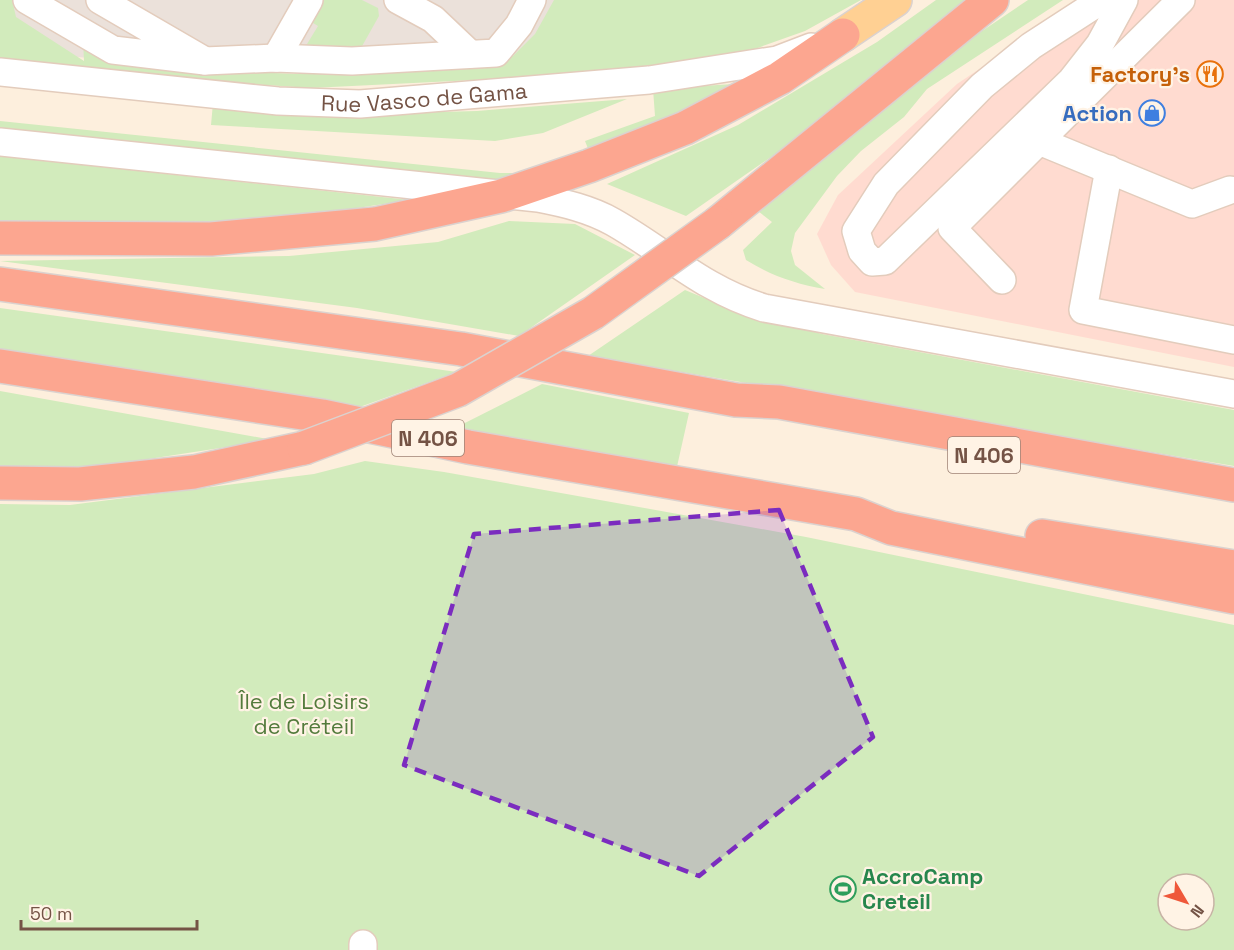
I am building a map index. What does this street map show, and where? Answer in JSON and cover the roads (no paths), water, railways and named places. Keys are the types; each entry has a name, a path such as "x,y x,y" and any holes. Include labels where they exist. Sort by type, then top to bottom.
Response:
{"highway":[{"path":"0,483 80,484 194,472 304,448 458,390 593,313 718,223 992,0"},
{"path":"0,238 212,239 375,224 501,196 589,166 685,128 780,78 843,35"},
{"name":"N 406","path":"0,284 461,349 736,400 775,414 1234,504"},
{"name":"N 406","path":"0,366 322,416 468,447 856,514 891,528 1234,597"},
{"path":"736,400 791,404 1234,485"},
{"path":"856,514 895,513 1234,567"}],"main road":[{"path":"843,35 895,0"}],"street":[{"path":"27,0 113,50 205,61 276,58 352,61 496,53 519,25 532,0"},
{"path":"100,0 205,61"},
{"path":"276,58 309,0"},
{"path":"398,0 433,19 470,54"},
{"path":"1102,0 1031,45 982,86 886,184 856,231 862,251 872,262 885,261 1071,81 1100,44 1124,0"},
{"path":"1002,280 952,228 1181,0"},
{"name":"Rue Vasco de Gama","path":"0,72 278,101 360,104 659,78 777,60 843,35"},
{"path":"1040,141 1192,204 1230,190"},
{"path":"0,142 471,190 501,196 538,198 596,214 613,222 709,286 764,308 1234,394"},
{"path":"1109,169 1083,310 1234,340"}],"place":[{"name":"Factory's","path":"1210,74"},
{"name":"Action","path":"1152,113"},
{"name":"AccroCamp Creteil","path":"843,889"}],"park label":[{"name":"Île de Loisirs de Créteil","path":"304,714"}]}
